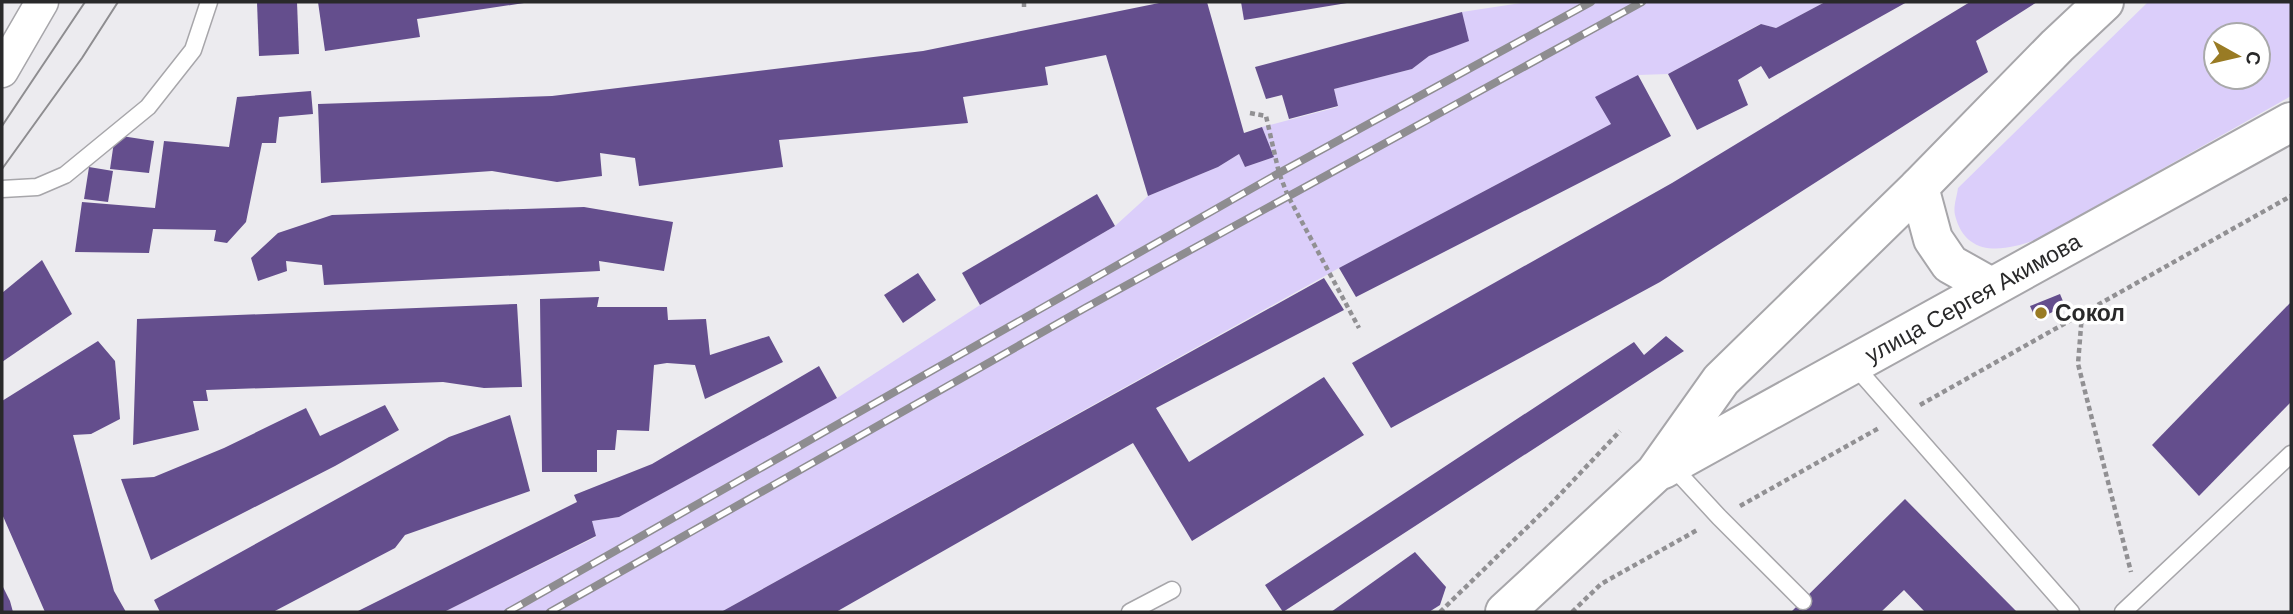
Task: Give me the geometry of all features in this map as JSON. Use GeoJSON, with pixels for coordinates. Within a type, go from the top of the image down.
{"type":"FeatureCollection","features":[{"type":"Feature","properties":{"kind":"main road","name":"улица Сергея Акимова"},"geometry":{"type":"LineString","coordinates":[[1663,469],[1721,380],[2104,2]]}},
{"type":"Feature","properties":{"kind":"main road","name":"улица Сергея Акимова"},"geometry":{"type":"LineString","coordinates":[[1505,612],[1663,469],[2291,122]]}},
{"type":"Feature","properties":{"kind":"main road"},"geometry":{"type":"LineString","coordinates":[[1919,187],[1933,239],[1950,264],[1991,287]]}},
{"type":"Feature","properties":{"kind":"street"},"geometry":{"type":"LineString","coordinates":[[2,71],[42,2]]}},
{"type":"Feature","properties":{"kind":"lane"},"geometry":{"type":"LineString","coordinates":[[2,189],[37,187],[65,175],[148,107],[194,50],[209,2]]}},
{"type":"Feature","properties":{"kind":"lane"},"geometry":{"type":"LineString","coordinates":[[1853,363],[2071,612]]}},
{"type":"Feature","properties":{"kind":"lane"},"geometry":{"type":"LineString","coordinates":[[2123,612],[2291,454]]}},
{"type":"Feature","properties":{"kind":"lane"},"geometry":{"type":"LineString","coordinates":[[1663,469],[1719,517],[1803,601]]}},
{"type":"Feature","properties":{"kind":"lane"},"geometry":{"type":"LineString","coordinates":[[1130,612],[1172,590]]}},
{"type":"Feature","properties":{"kind":"path"},"geometry":{"type":"LineString","coordinates":[[1024,2],[1024,10]]}},
{"type":"Feature","properties":{"kind":"path"},"geometry":{"type":"LineString","coordinates":[[1251,113],[1266,116],[1279,173],[1288,197],[1359,328]]}},
{"type":"Feature","properties":{"kind":"path"},"geometry":{"type":"LineString","coordinates":[[1572,612],[1601,584],[2291,196]]}},
{"type":"Feature","properties":{"kind":"path"},"geometry":{"type":"LineString","coordinates":[[2082,313],[2078,364],[2137,598]]}},
{"type":"Feature","properties":{"kind":"path"},"geometry":{"type":"LineString","coordinates":[[1440,612],[1550,505],[1620,431]]}},
{"type":"Feature","properties":{"kind":"shaded area"},"geometry":{"type":"Polygon","coordinates":[[[1528,2],[1825,2],[1776,28],[1760,24],[1668,74],[1638,75],[1611,124],[1339,268],[721,612],[444,612],[596,537],[592,521],[619,517],[837,398],[980,305],[1115,226],[1148,196],[1218,167],[1239,154],[1245,167],[1274,157],[1262,127],[1338,107],[1334,89],[1412,69],[1429,56],[1468,41],[1462,12],[1528,2]]]}},
{"type":"Feature","properties":{"kind":"shaded area"},"geometry":{"type":"Polygon","coordinates":[[[2148,2],[2291,2],[2291,96],[2028,243],[2002,248],[1978,245],[1968,239],[1960,229],[1955,205],[1958,188],[2148,2]]]}},
{"type":"Feature","properties":{"kind":"building"},"geometry":{"type":"Polygon","coordinates":[[[257,2],[297,2],[299,54],[259,56],[257,2]]]}},
{"type":"Feature","properties":{"kind":"building"},"geometry":{"type":"Polygon","coordinates":[[[318,2],[524,3],[417,19],[420,37],[325,51],[318,2]]]}},
{"type":"Feature","properties":{"kind":"building"},"geometry":{"type":"Polygon","coordinates":[[[1164,2],[1207,2],[1244,133],[1262,127],[1274,157],[1245,167],[1239,154],[1218,167],[1148,196],[1106,55],[1045,67],[1048,85],[963,97],[968,123],[779,140],[783,167],[639,186],[635,158],[600,153],[602,176],[557,182],[492,171],[321,183],[318,104],[552,96],[923,51],[1164,2]]]}},
{"type":"Feature","properties":{"kind":"building"},"geometry":{"type":"Polygon","coordinates":[[[1241,2],[1347,2],[1347,3],[1244,20],[1241,2]]]}},
{"type":"Feature","properties":{"kind":"building"},"geometry":{"type":"Polygon","coordinates":[[[1825,2],[1907,2],[1769,79],[1761,66],[1738,80],[1748,105],[1697,130],[1668,74],[1761,24],[1776,28],[1825,2]]]}},
{"type":"Feature","properties":{"kind":"building"},"geometry":{"type":"Polygon","coordinates":[[[1970,2],[2037,2],[1976,41],[1988,72],[1660,282],[1391,428],[1352,363],[1672,183],[1970,2]]]}},
{"type":"Feature","properties":{"kind":"building"},"geometry":{"type":"Polygon","coordinates":[[[1462,12],[1469,41],[1429,56],[1412,69],[1334,89],[1338,106],[1289,119],[1282,95],[1266,99],[1255,67],[1462,12]]]}},
{"type":"Feature","properties":{"kind":"building"},"geometry":{"type":"Polygon","coordinates":[[[1638,75],[1671,136],[1356,297],[1339,268],[1611,124],[1595,97],[1638,75]]]}},
{"type":"Feature","properties":{"kind":"building"},"geometry":{"type":"Polygon","coordinates":[[[311,91],[313,114],[279,117],[276,143],[262,143],[246,222],[227,243],[214,241],[216,230],[153,229],[149,253],[75,252],[82,202],[155,208],[164,141],[229,147],[237,97],[311,91]]]}},
{"type":"Feature","properties":{"kind":"building"},"geometry":{"type":"Polygon","coordinates":[[[115,135],[154,141],[149,173],[110,169],[115,135]]]}},
{"type":"Feature","properties":{"kind":"building"},"geometry":{"type":"Polygon","coordinates":[[[89,167],[113,171],[108,202],[84,199],[89,167]]]}},
{"type":"Feature","properties":{"kind":"building"},"geometry":{"type":"Polygon","coordinates":[[[1097,194],[1115,226],[980,305],[962,273],[1097,194]]]}},
{"type":"Feature","properties":{"kind":"building"},"geometry":{"type":"Polygon","coordinates":[[[584,207],[673,222],[664,271],[599,261],[600,271],[324,285],[322,265],[286,261],[287,271],[258,281],[251,258],[278,233],[332,215],[584,207]]]}},
{"type":"Feature","properties":{"kind":"building"},"geometry":{"type":"Polygon","coordinates":[[[42,260],[72,314],[2,362],[2,293],[42,260]]]}},
{"type":"Feature","properties":{"kind":"building"},"geometry":{"type":"Polygon","coordinates":[[[918,273],[936,300],[903,323],[884,295],[918,273]]]}},
{"type":"Feature","properties":{"kind":"building"},"geometry":{"type":"Polygon","coordinates":[[[1324,278],[1344,310],[1156,408],[1189,462],[1324,377],[1364,435],[1192,541],[1133,443],[836,612],[721,612],[1324,278]]]}},
{"type":"Feature","properties":{"kind":"building","name":"Сокол"},"geometry":{"type":"Polygon","coordinates":[[[2060,294],[2065,306],[2036,320],[2030,306],[2060,294]]]}},
{"type":"Feature","properties":{"kind":"building"},"geometry":{"type":"Polygon","coordinates":[[[599,297],[597,307],[667,307],[668,320],[706,319],[710,355],[769,336],[783,362],[705,399],[695,365],[654,365],[649,431],[617,430],[615,450],[597,450],[597,472],[542,472],[540,299],[599,297]]]}},
{"type":"Feature","properties":{"kind":"building"},"geometry":{"type":"Polygon","coordinates":[[[2291,302],[2291,402],[2199,496],[2152,445],[2291,302]]]}},
{"type":"Feature","properties":{"kind":"building"},"geometry":{"type":"Polygon","coordinates":[[[517,304],[522,387],[484,388],[443,382],[206,390],[208,401],[193,401],[199,430],[133,445],[137,319],[517,304]]]}},
{"type":"Feature","properties":{"kind":"building"},"geometry":{"type":"Polygon","coordinates":[[[1666,336],[1684,351],[1283,612],[1265,585],[1634,342],[1644,355],[1666,336]]]}},
{"type":"Feature","properties":{"kind":"building"},"geometry":{"type":"Polygon","coordinates":[[[98,341],[115,361],[120,419],[91,434],[73,435],[114,591],[126,612],[45,612],[2,514],[2,401],[98,341]]]}},
{"type":"Feature","properties":{"kind":"building"},"geometry":{"type":"Polygon","coordinates":[[[819,366],[837,398],[619,517],[592,521],[596,536],[444,612],[356,612],[577,502],[574,495],[652,464],[819,366]]]}},
{"type":"Feature","properties":{"kind":"building"},"geometry":{"type":"Polygon","coordinates":[[[385,405],[399,430],[335,466],[151,560],[121,479],[154,477],[224,448],[306,408],[320,436],[385,405]]]}},
{"type":"Feature","properties":{"kind":"building"},"geometry":{"type":"Polygon","coordinates":[[[510,415],[530,491],[405,535],[395,548],[273,612],[160,612],[154,600],[449,437],[510,415]]]}},
{"type":"Feature","properties":{"kind":"building"},"geometry":{"type":"Polygon","coordinates":[[[1905,499],[2017,612],[1925,612],[1904,590],[1881,612],[1791,612],[1905,499]]]}},
{"type":"Feature","properties":{"kind":"building"},"geometry":{"type":"Polygon","coordinates":[[[1415,552],[1446,587],[1440,605],[1429,612],[1331,612],[1415,552]]]}},
{"type":"Feature","properties":{"kind":"building"},"geometry":{"type":"Polygon","coordinates":[[[2,585],[10,601],[13,612],[2,612],[2,585]]]}},
{"type":"Feature","properties":{"kind":"tram line"},"geometry":{"type":"LineString","coordinates":[[2,126],[85,2]]}},
{"type":"Feature","properties":{"kind":"tram line"},"geometry":{"type":"LineString","coordinates":[[2,169],[82,58],[118,2]]}},
{"type":"Feature","properties":{"kind":"railway"},"geometry":{"type":"LineString","coordinates":[[508,612],[1279,173],[1591,2]]}},
{"type":"Feature","properties":{"kind":"railway"},"geometry":{"type":"LineString","coordinates":[[550,612],[1085,308],[1642,2]]}},
{"type":"Feature","properties":{"kind":"place","name":"Сокол"},"geometry":{"type":"Point","coordinates":[2041,313]}}]}
